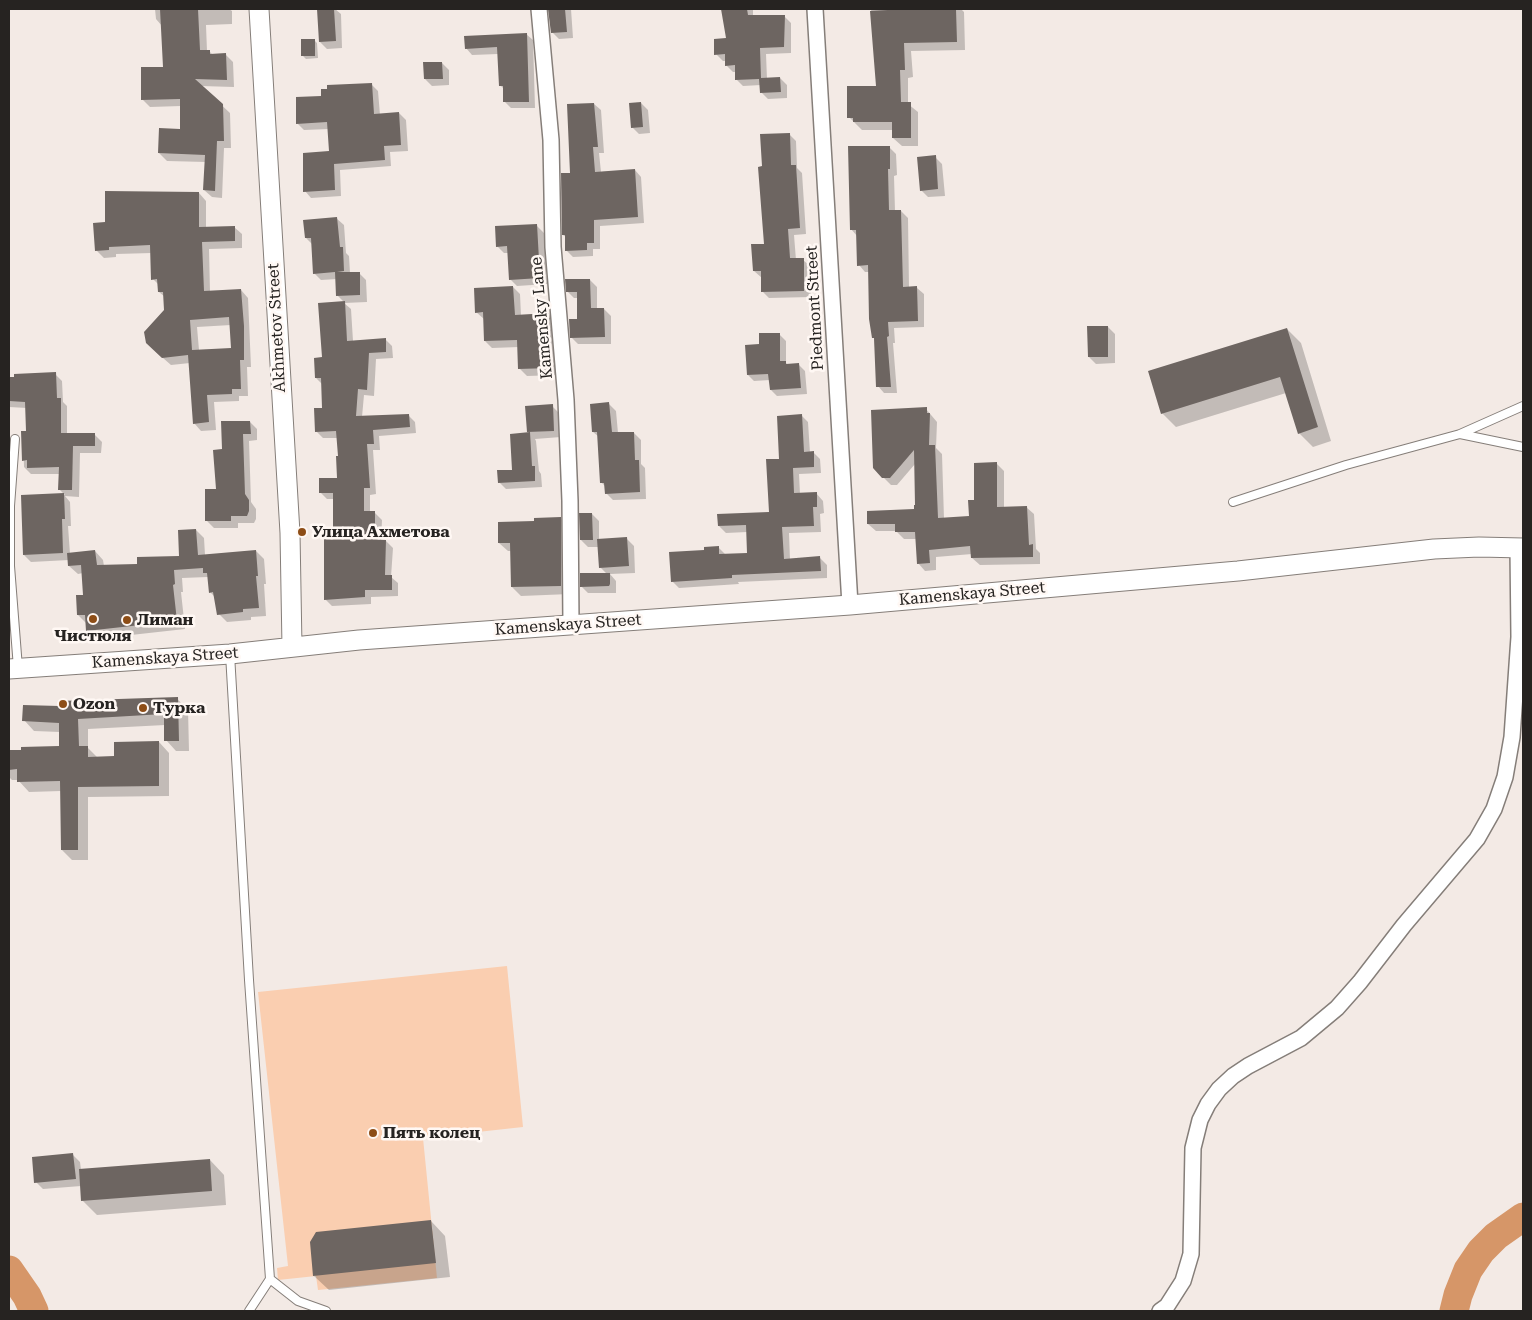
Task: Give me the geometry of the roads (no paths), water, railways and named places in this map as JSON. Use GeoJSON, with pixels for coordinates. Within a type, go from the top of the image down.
{"type":"FeatureCollection","features":[{"type":"Feature","properties":{"kind":"street","name":"Akhmetov Street"},"geometry":{"type":"LineString","coordinates":[[259,9],[290,533],[292,647]]}},
{"type":"Feature","properties":{"kind":"street","name":"Kamensky Lane"},"geometry":{"type":"LineString","coordinates":[[539,9],[551,140],[553,247],[566,400],[571,625]]}},
{"type":"Feature","properties":{"kind":"street","name":"Piedmont Street"},"geometry":{"type":"LineString","coordinates":[[815,9],[850,605]]}},
{"type":"Feature","properties":{"kind":"street","name":"Kamenskaya Street"},"geometry":{"type":"LineString","coordinates":[[14,668],[230,654],[359,640],[850,605],[1238,571],[1434,549],[1521,548]]}},
{"type":"Feature","properties":{"kind":"street"},"geometry":{"type":"LineString","coordinates":[[1160,1311],[1167,1306],[1183,1281],[1191,1254],[1193,1148],[1200,1120],[1208,1104],[1219,1089],[1233,1076],[1301,1038],[1337,1008],[1477,839],[1494,809],[1505,777],[1512,737],[1519,637],[1521,548]]}},
{"type":"Feature","properties":{"kind":"lane"},"geometry":{"type":"LineString","coordinates":[[1233,502],[1346,465],[1460,434],[1523,406]]}},
{"type":"Feature","properties":{"kind":"lane"},"geometry":{"type":"LineString","coordinates":[[1460,434],[1523,447]]}},
{"type":"Feature","properties":{"kind":"lane"},"geometry":{"type":"LineString","coordinates":[[14,440],[10,506],[14,668]]}},
{"type":"Feature","properties":{"kind":"lane"},"geometry":{"type":"LineString","coordinates":[[230,654],[248,970],[270,1279],[249,1311]]}},
{"type":"Feature","properties":{"kind":"lane"},"geometry":{"type":"LineString","coordinates":[[270,1279],[298,1300],[326,1311]]}},
{"type":"Feature","properties":{"kind":"waterway"},"geometry":{"type":"LineString","coordinates":[[1454,1311],[1468,1270],[1481,1251],[1496,1236],[1523,1217]]}},
{"type":"Feature","properties":{"kind":"waterway"},"geometry":{"type":"LineString","coordinates":[[9,1270],[27,1296],[34,1311]]}},
{"type":"Feature","properties":{"kind":"place","name":"Улица Ахметова"},"geometry":{"type":"Point","coordinates":[302,532]}},
{"type":"Feature","properties":{"kind":"place","name":"Чистюля"},"geometry":{"type":"Point","coordinates":[93,619]}},
{"type":"Feature","properties":{"kind":"place","name":"Лиман"},"geometry":{"type":"Point","coordinates":[127,620]}},
{"type":"Feature","properties":{"kind":"place","name":"Ozon"},"geometry":{"type":"Point","coordinates":[63,704]}},
{"type":"Feature","properties":{"kind":"place","name":"Турка"},"geometry":{"type":"Point","coordinates":[143,708]}},
{"type":"Feature","properties":{"kind":"place","name":"Пять колец"},"geometry":{"type":"Point","coordinates":[373,1133]}}]}
